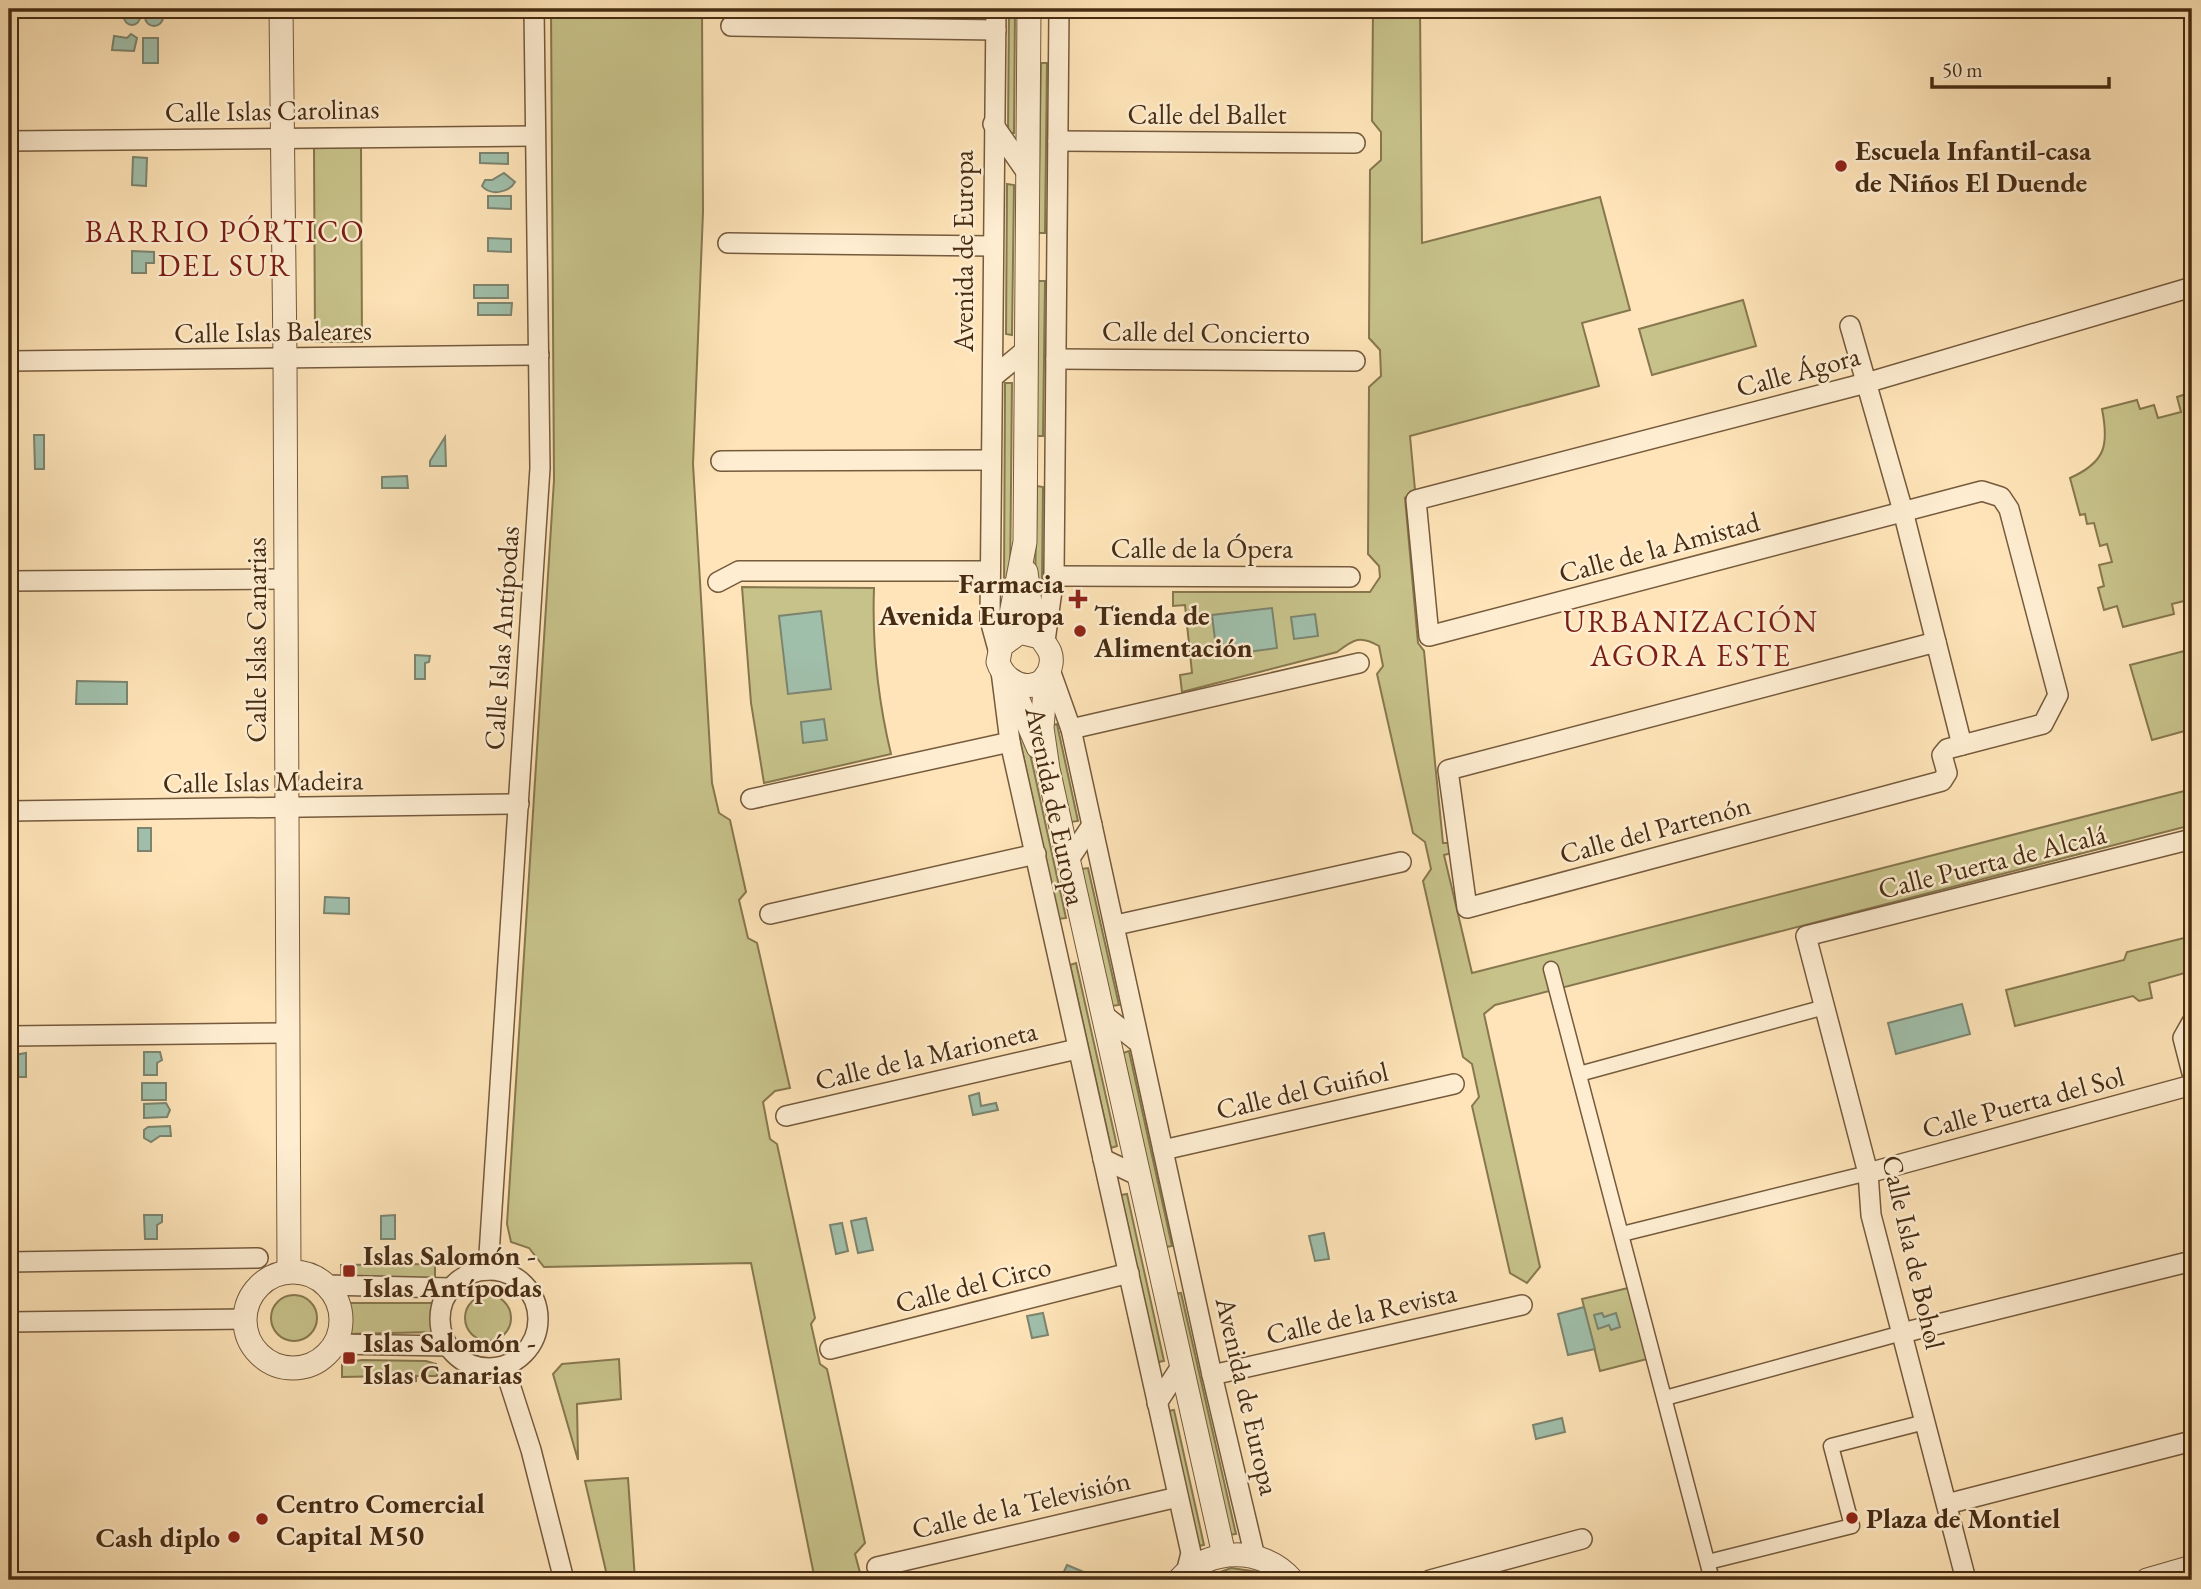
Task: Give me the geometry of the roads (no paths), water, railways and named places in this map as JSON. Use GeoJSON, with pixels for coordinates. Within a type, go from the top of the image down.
{"type":"FeatureCollection","features":[{"type":"Feature","properties":{"kind":"street","name":"Calle Islas Canarias"},"geometry":{"type":"LineString","coordinates":[[281,9],[289,1271]]}},
{"type":"Feature","properties":{"kind":"street","name":"Calle Islas Antípodas"},"geometry":{"type":"LineString","coordinates":[[488,1270],[541,468],[534,9]]}},
{"type":"Feature","properties":{"kind":"street","name":"Avenida de Europa"},"geometry":{"type":"LineString","coordinates":[[996,9],[990,620],[1048,769]]}},
{"type":"Feature","properties":{"kind":"street"},"geometry":{"type":"LineString","coordinates":[[1043,639],[1020,632],[1004,661],[1028,686],[1048,673],[1051,654],[1043,639],[1054,576],[1059,9]]}},
{"type":"Feature","properties":{"kind":"street","name":"Avenida de Europa"},"geometry":{"type":"LineString","coordinates":[[1029,13],[1057,52]]}},
{"type":"Feature","properties":{"kind":"street","name":"Avenida de Europa"},"geometry":{"type":"LineString","coordinates":[[1029,13],[1027,445],[1024,553],[1004,661],[1010,742],[1191,1553],[1182,1577]]}},
{"type":"Feature","properties":{"kind":"street"},"geometry":{"type":"LineString","coordinates":[[731,26],[996,30]]}},
{"type":"Feature","properties":{"kind":"street","name":"Avenida de Europa"},"geometry":{"type":"LineString","coordinates":[[993,124],[1027,173]]}},
{"type":"Feature","properties":{"kind":"street","name":"Calle Islas Carolinas"},"geometry":{"type":"LineString","coordinates":[[9,141],[536,136]]}},
{"type":"Feature","properties":{"kind":"street","name":"Calle del Ballet"},"geometry":{"type":"LineString","coordinates":[[1058,141],[1355,143]]}},
{"type":"Feature","properties":{"kind":"street"},"geometry":{"type":"LineString","coordinates":[[728,243],[993,246]]}},
{"type":"Feature","properties":{"kind":"street"},"geometry":{"type":"LineString","coordinates":[[1029,279],[1057,247]]}},
{"type":"Feature","properties":{"kind":"street","name":"Calle Ágora"},"geometry":{"type":"LineString","coordinates":[[1429,636],[1416,500],[1866,383],[2192,287]]}},
{"type":"Feature","properties":{"kind":"street"},"geometry":{"type":"LineString","coordinates":[[1850,326],[1903,511],[1962,744]]}},
{"type":"Feature","properties":{"kind":"street","name":"Avenida de Europa"},"geometry":{"type":"LineString","coordinates":[[993,377],[1027,349]]}},
{"type":"Feature","properties":{"kind":"street","name":"Calle Islas Baleares"},"geometry":{"type":"LineString","coordinates":[[9,361],[539,355]]}},
{"type":"Feature","properties":{"kind":"street","name":"Calle del Concierto"},"geometry":{"type":"LineString","coordinates":[[1056,359],[1355,362]]}},
{"type":"Feature","properties":{"kind":"street"},"geometry":{"type":"LineString","coordinates":[[1027,445],[1054,475]]}},
{"type":"Feature","properties":{"kind":"street"},"geometry":{"type":"LineString","coordinates":[[721,461],[990,460]]}},
{"type":"Feature","properties":{"kind":"street","name":"Calle de la Amistad"},"geometry":{"type":"LineString","coordinates":[[1429,636],[1982,491],[2001,497],[2009,509],[2058,695],[2043,724],[1962,744]]}},
{"type":"Feature","properties":{"kind":"street","name":"Avenida de Europa"},"geometry":{"type":"LineString","coordinates":[[1024,553],[1030,597],[1043,639]]}},
{"type":"Feature","properties":{"kind":"street"},"geometry":{"type":"LineString","coordinates":[[718,582],[739,571],[990,571]]}},
{"type":"Feature","properties":{"kind":"street","name":"Calle de la Ópera"},"geometry":{"type":"LineString","coordinates":[[1054,576],[1350,577]]}},
{"type":"Feature","properties":{"kind":"street"},"geometry":{"type":"LineString","coordinates":[[9,581],[285,579]]}},
{"type":"Feature","properties":{"kind":"street","name":"Calle del Partenón"},"geometry":{"type":"LineString","coordinates":[[1936,642],[1448,770],[1467,908],[1932,785],[1942,781],[1947,773],[1942,755],[1947,749],[1962,744]]}},
{"type":"Feature","properties":{"kind":"street"},"geometry":{"type":"LineString","coordinates":[[1070,729],[1359,663]]}},
{"type":"Feature","properties":{"kind":"street","name":"Avenida de Europa"},"geometry":{"type":"LineString","coordinates":[[1048,673],[1070,729],[1116,925],[1184,1248],[1255,1557]]}},
{"type":"Feature","properties":{"kind":"street","name":"Avenida de Europa"},"geometry":{"type":"LineString","coordinates":[[1048,673],[1042,728],[1048,769],[1224,1555]]}},
{"type":"Feature","properties":{"kind":"street"},"geometry":{"type":"LineString","coordinates":[[751,799],[1010,742]]}},
{"type":"Feature","properties":{"kind":"street","name":"Calle Islas Madeira"},"geometry":{"type":"LineString","coordinates":[[9,811],[519,804]]}},
{"type":"Feature","properties":{"kind":"street","name":"Avenida de Europa"},"geometry":{"type":"LineString","coordinates":[[1070,858],[1092,825]]}},
{"type":"Feature","properties":{"kind":"street","name":"Calle Puerta de Alcalá"},"geometry":{"type":"LineString","coordinates":[[1806,936],[2192,839]]}},
{"type":"Feature","properties":{"kind":"street"},"geometry":{"type":"LineString","coordinates":[[770,914],[1036,854]]}},
{"type":"Feature","properties":{"kind":"street"},"geometry":{"type":"LineString","coordinates":[[1116,925],[1401,862]]}},
{"type":"Feature","properties":{"kind":"street","name":"Avenida de Europa"},"geometry":{"type":"LineString","coordinates":[[1057,954],[1083,922]]}},
{"type":"Feature","properties":{"kind":"street","name":"Calle Isla de Bohol"},"geometry":{"type":"LineString","coordinates":[[1806,936],[1868,1173],[1871,1215],[1966,1580]]}},
{"type":"Feature","properties":{"kind":"street"},"geometry":{"type":"LineString","coordinates":[[1551,968],[1712,1580]]}},
{"type":"Feature","properties":{"kind":"street"},"geometry":{"type":"LineString","coordinates":[[1579,1074],[1825,1007]]}},
{"type":"Feature","properties":{"kind":"street"},"geometry":{"type":"LineString","coordinates":[[1104,1015],[1139,1043]]}},
{"type":"Feature","properties":{"kind":"street"},"geometry":{"type":"LineString","coordinates":[[2192,1022],[2183,1038],[2192,1073]]}},
{"type":"Feature","properties":{"kind":"street"},"geometry":{"type":"LineString","coordinates":[[9,1036],[286,1033]]}},
{"type":"Feature","properties":{"kind":"street","name":"Calle de la Marioneta"},"geometry":{"type":"LineString","coordinates":[[786,1116],[1077,1049]]}},
{"type":"Feature","properties":{"kind":"street","name":"Calle del Guiñol"},"geometry":{"type":"LineString","coordinates":[[1163,1150],[1454,1084]]}},
{"type":"Feature","properties":{"kind":"street","name":"Calle Puerta del Sol"},"geometry":{"type":"LineString","coordinates":[[1868,1173],[2192,1085]]}},
{"type":"Feature","properties":{"kind":"street"},"geometry":{"type":"LineString","coordinates":[[1103,1159],[1139,1176]]}},
{"type":"Feature","properties":{"kind":"street"},"geometry":{"type":"LineString","coordinates":[[1622,1234],[1868,1173]]}},
{"type":"Feature","properties":{"kind":"street"},"geometry":{"type":"LineString","coordinates":[[1163,1290],[1184,1248]]}},
{"type":"Feature","properties":{"kind":"street"},"geometry":{"type":"LineString","coordinates":[[9,1262],[258,1258]]}},
{"type":"Feature","properties":{"kind":"street"},"geometry":{"type":"LineString","coordinates":[[1665,1398],[1902,1333],[2192,1261]]}},
{"type":"Feature","properties":{"kind":"street"},"geometry":{"type":"LineString","coordinates":[[488,1270],[502,1271],[518,1279],[531,1295],[537,1312],[534,1338],[527,1349],[504,1366],[485,1368],[470,1364],[448,1346],[440,1321],[441,1307],[450,1288],[464,1276],[488,1270]]}},
{"type":"Feature","properties":{"kind":"street"},"geometry":{"type":"LineString","coordinates":[[327,1285],[341,1313],[341,1328],[335,1345],[326,1355],[310,1365],[284,1367],[268,1361],[256,1351],[246,1331],[245,1319],[250,1296],[259,1284],[270,1277],[289,1271],[307,1273],[327,1285],[450,1288]]}},
{"type":"Feature","properties":{"kind":"street","name":"Calle del Circo"},"geometry":{"type":"LineString","coordinates":[[830,1349],[1129,1273]]}},
{"type":"Feature","properties":{"kind":"street","name":"Calle de la Revista"},"geometry":{"type":"LineString","coordinates":[[1212,1375],[1522,1305]]}},
{"type":"Feature","properties":{"kind":"street"},"geometry":{"type":"LineString","coordinates":[[9,1322],[245,1319]]}},
{"type":"Feature","properties":{"kind":"street"},"geometry":{"type":"LineString","coordinates":[[335,1345],[448,1346]]}},
{"type":"Feature","properties":{"kind":"street"},"geometry":{"type":"LineString","coordinates":[[504,1366],[531,1450],[564,1580]]}},
{"type":"Feature","properties":{"kind":"street"},"geometry":{"type":"LineString","coordinates":[[1157,1403],[1180,1368]]}},
{"type":"Feature","properties":{"kind":"street"},"geometry":{"type":"LineString","coordinates":[[1708,1562],[1852,1526],[1831,1446],[1925,1422]]}},
{"type":"Feature","properties":{"kind":"street"},"geometry":{"type":"LineString","coordinates":[[1947,1504],[2192,1441]]}},
{"type":"Feature","properties":{"kind":"street","name":"Calle de la Televisión"},"geometry":{"type":"LineString","coordinates":[[877,1567],[1178,1497]]}},
{"type":"Feature","properties":{"kind":"street"},"geometry":{"type":"LineString","coordinates":[[1430,1580],[1583,1539]]}},
{"type":"Feature","properties":{"kind":"street"},"geometry":{"type":"LineString","coordinates":[[1182,1577],[1200,1563],[1224,1555],[1255,1557],[1280,1569],[1292,1580]]}},
{"type":"Feature","properties":{"kind":"street"},"geometry":{"type":"LineString","coordinates":[[2147,1580],[2192,1567]]}},
{"type":"Feature","properties":{"kind":"place","name":"Escuela Infantil-casa de Niños El Duende"},"geometry":{"type":"Point","coordinates":[1841,166]}},
{"type":"Feature","properties":{"kind":"place","name":"Farmacia Avenida Europa"},"geometry":{"type":"Point","coordinates":[1078,599]}},
{"type":"Feature","properties":{"kind":"place","name":"Tienda de Alimentación"},"geometry":{"type":"Point","coordinates":[1080,631]}},
{"type":"Feature","properties":{"kind":"place","name":"Islas Salomón - Islas Antípodas"},"geometry":{"type":"Point","coordinates":[349,1271]}},
{"type":"Feature","properties":{"kind":"place","name":"Islas Salomón - Islas Canarias"},"geometry":{"type":"Point","coordinates":[349,1358]}},
{"type":"Feature","properties":{"kind":"place","name":"Plaza de Montiel"},"geometry":{"type":"Point","coordinates":[1852,1518]}},
{"type":"Feature","properties":{"kind":"place","name":"Centro Comercial Capital M50"},"geometry":{"type":"Point","coordinates":[262,1519]}},
{"type":"Feature","properties":{"kind":"place","name":"Cash diplo"},"geometry":{"type":"Point","coordinates":[234,1537]}},
{"type":"Feature","properties":{"kind":"district","name":"BARRIO PÓRTICO DEL SUR"},"geometry":{"type":"Point","coordinates":[225,248]}},
{"type":"Feature","properties":{"kind":"district","name":"URBANIZACIÓN AGORA ESTE"},"geometry":{"type":"Point","coordinates":[1691,638]}}]}
